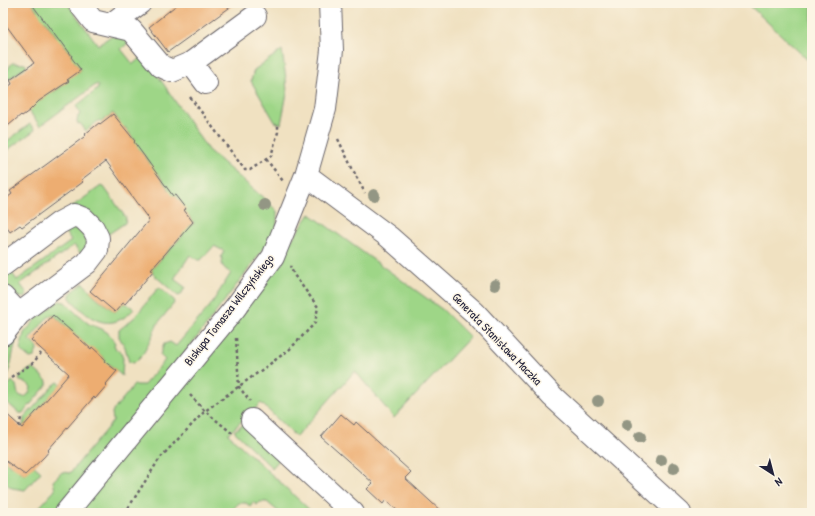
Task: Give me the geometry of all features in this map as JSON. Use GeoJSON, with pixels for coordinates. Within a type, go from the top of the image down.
{"type":"FeatureCollection","features":[{"type":"Feature","properties":{"kind":"street"},"geometry":{"type":"LineString","coordinates":[[79,3],[93,21],[131,30],[161,66],[172,71],[191,63],[255,16]]}},
{"type":"Feature","properties":{"kind":"street"},"geometry":{"type":"LineString","coordinates":[[110,25],[140,3]]}},
{"type":"Feature","properties":{"kind":"street","name":"Biskupa Tomasza Wilczyńskiego"},"geometry":{"type":"LineString","coordinates":[[66,513],[235,308],[273,257],[298,197],[314,181],[332,50],[330,3]]}},
{"type":"Feature","properties":{"kind":"street"},"geometry":{"type":"LineString","coordinates":[[191,63],[206,83]]}},
{"type":"Feature","properties":{"kind":"street","name":"Generała Stanisława Maczka"},"geometry":{"type":"LineString","coordinates":[[314,181],[389,237],[474,312],[553,397],[680,513]]}},
{"type":"Feature","properties":{"kind":"street"},"geometry":{"type":"LineString","coordinates":[[3,265],[59,223],[74,215],[84,219],[93,228],[98,238],[97,250],[87,263],[19,314],[3,334]]}},
{"type":"Feature","properties":{"kind":"street"},"geometry":{"type":"LineString","coordinates":[[3,297],[19,314]]}},
{"type":"Feature","properties":{"kind":"street"},"geometry":{"type":"LineString","coordinates":[[252,412],[352,513]]}},
{"type":"Feature","properties":{"kind":"path"},"geometry":{"type":"LineString","coordinates":[[187,93],[245,170],[250,170],[271,156],[278,132],[278,123]]}},
{"type":"Feature","properties":{"kind":"path"},"geometry":{"type":"LineString","coordinates":[[337,136],[367,197]]}},
{"type":"Feature","properties":{"kind":"path"},"geometry":{"type":"LineString","coordinates":[[125,513],[160,458],[205,410],[289,350],[315,323],[318,307],[294,275],[280,241]]}},
{"type":"Feature","properties":{"kind":"path"},"geometry":{"type":"LineString","coordinates":[[235,308],[239,387],[252,412]]}},
{"type":"Feature","properties":{"kind":"path"},"geometry":{"type":"LineString","coordinates":[[11,377],[33,363],[41,353]]}},
{"type":"Feature","properties":{"kind":"path"},"geometry":{"type":"LineString","coordinates":[[181,372],[188,393],[233,434]]}},
{"type":"Feature","properties":{"kind":"path"},"geometry":{"type":"LineString","coordinates":[[19,427],[21,418]]}},
{"type":"Feature","properties":{"kind":"green space"},"geometry":{"type":"Polygon","coordinates":[[[31,3],[67,3],[98,45],[111,36],[132,40],[121,49],[133,64],[144,55],[208,150],[277,211],[277,231],[205,327],[59,513],[34,513],[55,490],[53,481],[62,472],[70,473],[113,421],[112,412],[134,385],[144,385],[165,360],[160,355],[164,344],[170,342],[176,346],[210,306],[231,273],[225,269],[222,264],[223,259],[221,257],[224,251],[214,246],[201,260],[198,260],[190,255],[174,279],[185,287],[181,295],[178,296],[152,273],[153,271],[151,270],[183,235],[180,232],[194,223],[189,216],[185,218],[181,212],[185,209],[175,195],[170,198],[166,192],[169,190],[158,174],[154,176],[146,166],[150,163],[138,148],[131,144],[135,141],[125,127],[120,130],[119,121],[113,113],[101,122],[99,120],[86,131],[80,123],[78,124],[78,116],[81,114],[76,106],[98,89],[97,88],[99,87],[97,84],[40,126],[29,111],[29,108],[53,91],[54,92],[68,81],[67,79],[81,70],[75,62],[68,59],[72,56],[62,41],[57,44],[56,36],[45,21],[41,23],[33,13],[37,10],[31,3]]]}},
{"type":"Feature","properties":{"kind":"green space"},"geometry":{"type":"Polygon","coordinates":[[[747,3],[812,3],[812,64],[747,3]]]}},
{"type":"Feature","properties":{"kind":"green space"},"geometry":{"type":"Polygon","coordinates":[[[282,50],[287,93],[281,124],[275,122],[251,81],[254,70],[282,50]]]}},
{"type":"Feature","properties":{"kind":"green space"},"geometry":{"type":"Polygon","coordinates":[[[12,63],[25,64],[27,66],[3,83],[3,76],[12,63]]]}},
{"type":"Feature","properties":{"kind":"green space"},"geometry":{"type":"Polygon","coordinates":[[[30,124],[35,130],[3,153],[3,144],[30,124]]]}},
{"type":"Feature","properties":{"kind":"green space"},"geometry":{"type":"Polygon","coordinates":[[[101,186],[104,187],[126,218],[125,223],[104,237],[70,208],[101,186]]]}},
{"type":"Feature","properties":{"kind":"green space"},"geometry":{"type":"Polygon","coordinates":[[[310,214],[443,310],[470,337],[394,418],[355,371],[296,437],[261,403],[228,434],[313,513],[280,513],[267,502],[260,502],[257,505],[253,502],[250,506],[246,503],[239,503],[229,513],[72,513],[273,266],[310,214]]]}},
{"type":"Feature","properties":{"kind":"green space"},"geometry":{"type":"Polygon","coordinates":[[[70,227],[77,228],[84,236],[86,242],[85,252],[80,253],[74,245],[20,284],[27,293],[26,297],[12,294],[4,283],[4,273],[11,272],[17,280],[71,241],[65,232],[70,227]]]}},
{"type":"Feature","properties":{"kind":"green space"},"geometry":{"type":"Polygon","coordinates":[[[83,283],[96,297],[115,312],[123,303],[126,303],[134,309],[125,317],[116,321],[100,321],[92,318],[77,306],[70,298],[70,294],[83,283]]]}},
{"type":"Feature","properties":{"kind":"green space"},"geometry":{"type":"Polygon","coordinates":[[[158,288],[175,302],[158,323],[143,354],[134,363],[129,362],[125,347],[119,337],[119,330],[135,317],[158,288]]]}},
{"type":"Feature","properties":{"kind":"green space"},"geometry":{"type":"Polygon","coordinates":[[[59,301],[65,302],[89,324],[108,333],[115,343],[114,345],[117,351],[119,349],[123,358],[122,376],[110,365],[102,364],[105,359],[92,348],[88,352],[85,344],[53,314],[46,319],[29,340],[38,348],[34,357],[30,358],[20,350],[24,333],[37,318],[59,301]]]}},
{"type":"Feature","properties":{"kind":"green space"},"geometry":{"type":"Polygon","coordinates":[[[17,334],[9,373],[3,380],[3,373],[9,365],[3,360],[3,352],[17,334]]]}},
{"type":"Feature","properties":{"kind":"green space"},"geometry":{"type":"Polygon","coordinates":[[[30,369],[34,369],[47,381],[47,385],[23,413],[19,413],[3,399],[3,392],[12,381],[16,385],[18,394],[24,397],[27,395],[30,392],[31,387],[27,383],[19,380],[20,376],[30,369]]]}},
{"type":"Feature","properties":{"kind":"green space"},"geometry":{"type":"Polygon","coordinates":[[[58,382],[61,384],[34,414],[33,421],[30,419],[23,427],[24,418],[58,382]]]}},
{"type":"Feature","properties":{"kind":"green space"},"geometry":{"type":"Polygon","coordinates":[[[244,424],[279,460],[272,468],[234,431],[244,424]]]}},
{"type":"Feature","properties":{"kind":"green space"},"geometry":{"type":"Polygon","coordinates":[[[3,459],[11,466],[15,462],[18,470],[25,475],[33,465],[41,472],[25,490],[12,488],[3,481],[3,459]]]}},
{"type":"Feature","properties":{"kind":"building"},"geometry":{"type":"Polygon","coordinates":[[[3,3],[31,3],[60,42],[61,41],[81,70],[67,80],[69,81],[39,101],[29,111],[22,116],[21,115],[3,130],[3,90],[12,84],[10,80],[34,63],[3,21],[3,3]]]}},
{"type":"Feature","properties":{"kind":"building"},"geometry":{"type":"Polygon","coordinates":[[[179,3],[236,3],[168,52],[149,27],[179,3]]]}},
{"type":"Feature","properties":{"kind":"building"},"geometry":{"type":"Polygon","coordinates":[[[113,114],[135,141],[134,142],[173,196],[175,195],[186,209],[184,210],[193,222],[151,270],[153,271],[139,288],[125,304],[123,303],[115,312],[90,291],[149,220],[106,161],[81,180],[83,182],[22,227],[20,225],[10,232],[3,222],[3,201],[12,194],[10,191],[113,114]]]}},
{"type":"Feature","properties":{"kind":"building"},"geometry":{"type":"Polygon","coordinates":[[[53,315],[91,349],[92,347],[105,359],[104,361],[117,371],[95,399],[94,397],[48,450],[49,451],[44,457],[25,475],[3,459],[3,411],[22,428],[69,374],[31,340],[53,315]]]}},
{"type":"Feature","properties":{"kind":"building"},"geometry":{"type":"Polygon","coordinates":[[[341,414],[354,425],[356,422],[411,472],[405,478],[443,513],[400,513],[386,500],[383,504],[367,489],[373,483],[321,437],[341,414]]]}}]}
